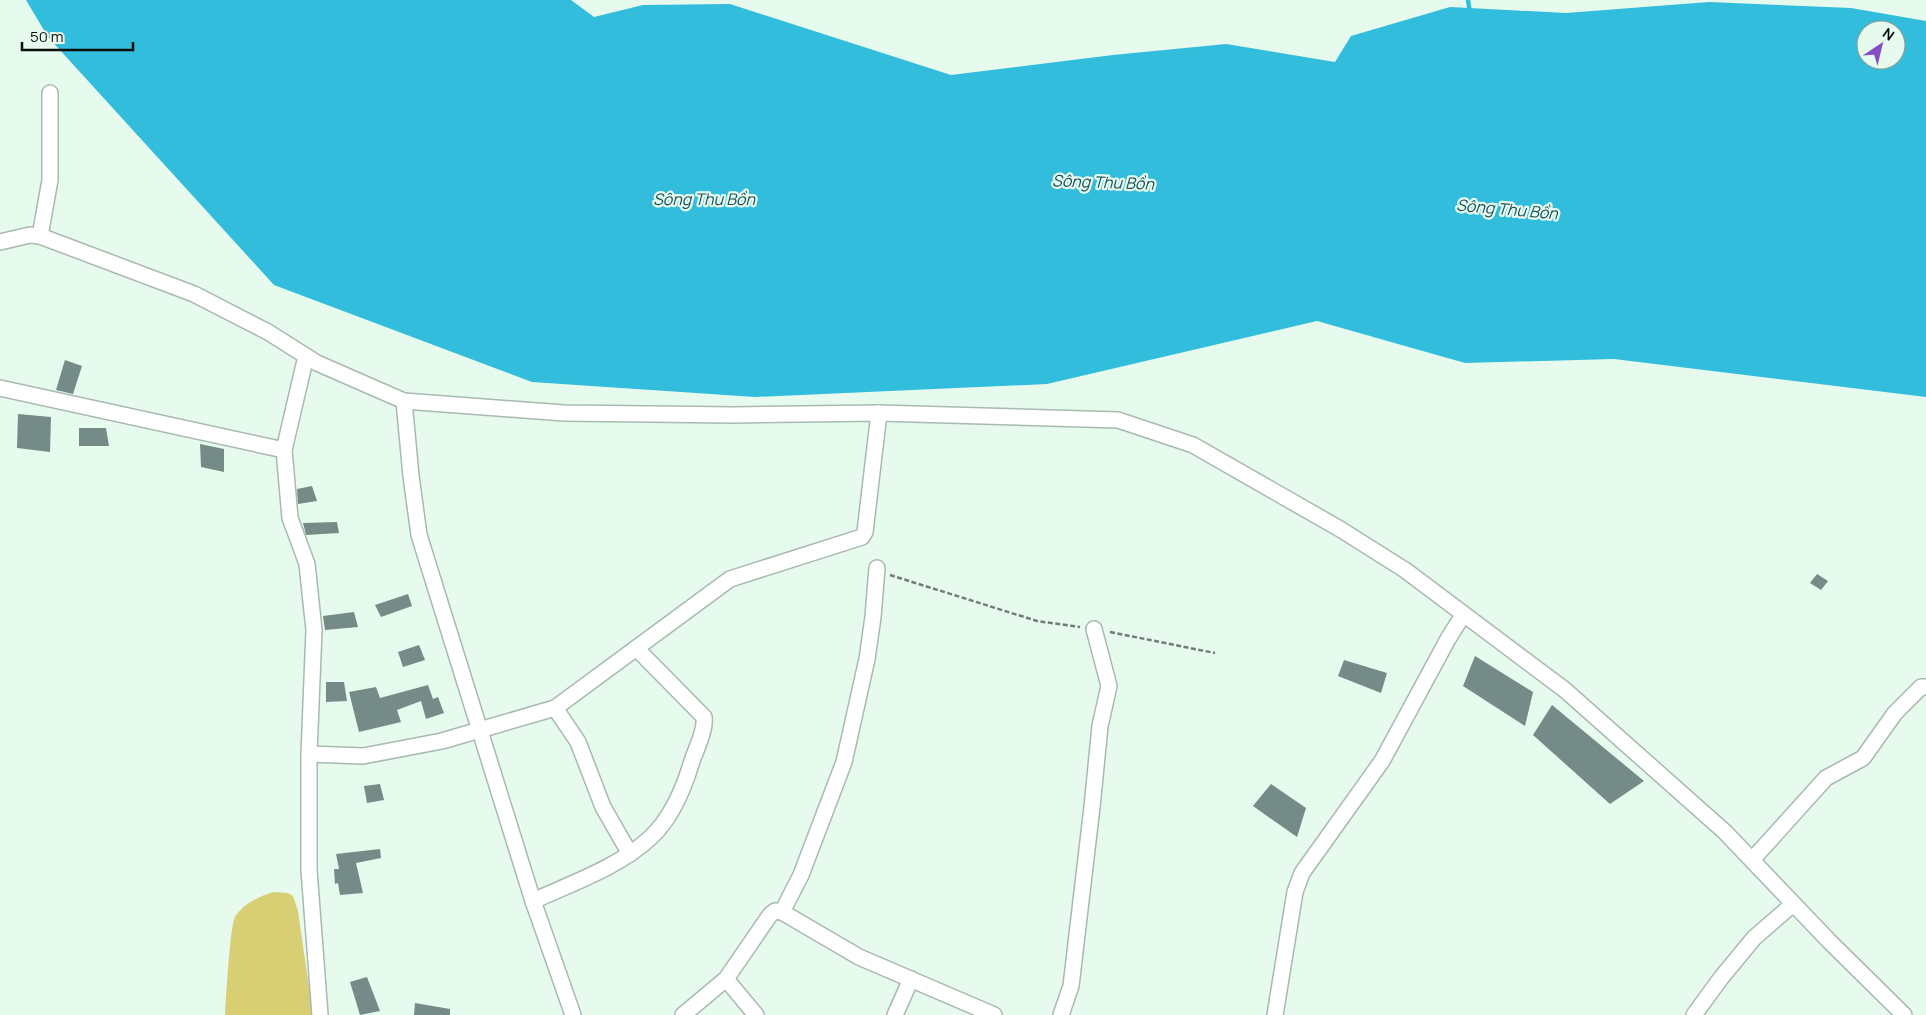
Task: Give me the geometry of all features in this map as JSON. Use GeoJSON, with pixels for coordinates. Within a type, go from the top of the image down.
{"type":"FeatureCollection","features":[{"type":"Feature","properties":{"kind":"street"},"geometry":{"type":"LineString","coordinates":[[40,236],[50,180],[50,93]]}},
{"type":"Feature","properties":{"kind":"street"},"geometry":{"type":"LineString","coordinates":[[0,242],[30,235],[40,236],[194,294],[268,332],[317,363],[404,401],[564,413],[734,415],[879,413],[1118,420],[1193,445],[1340,528],[1405,570],[1565,690],[1725,832],[1904,1015]]}},
{"type":"Feature","properties":{"kind":"street"},"geometry":{"type":"LineString","coordinates":[[306,356],[284,450],[290,518],[307,564],[314,630],[309,870],[320,1015]]}},
{"type":"Feature","properties":{"kind":"street"},"geometry":{"type":"LineString","coordinates":[[0,388],[284,450]]}},
{"type":"Feature","properties":{"kind":"street"},"geometry":{"type":"LineString","coordinates":[[404,401],[410,476],[419,535],[533,901],[573,1015]]}},
{"type":"Feature","properties":{"kind":"street"},"geometry":{"type":"LineString","coordinates":[[310,754],[363,756],[442,741],[555,708],[730,579],[862,537],[865,532],[879,413]]}},
{"type":"Feature","properties":{"kind":"street"},"geometry":{"type":"LineString","coordinates":[[782,912],[801,874],[844,762],[867,659],[877,568]]}},
{"type":"Feature","properties":{"kind":"street"},"geometry":{"type":"LineString","coordinates":[[1275,1015],[1295,892],[1302,873],[1382,761],[1463,615]]}},
{"type":"Feature","properties":{"kind":"street"},"geometry":{"type":"LineString","coordinates":[[1061,1015],[1070,986],[1100,726],[1109,686],[1094,629]]}},
{"type":"Feature","properties":{"kind":"street"},"geometry":{"type":"LineString","coordinates":[[533,901],[625,858],[651,837],[671,811],[689,772],[704,722],[701,713],[636,648]]}},
{"type":"Feature","properties":{"kind":"street"},"geometry":{"type":"LineString","coordinates":[[1752,860],[1826,778],[1864,758],[1895,713],[1922,687],[1926,687]]}},
{"type":"Feature","properties":{"kind":"street"},"geometry":{"type":"LineString","coordinates":[[555,708],[578,742],[603,807],[630,854]]}},
{"type":"Feature","properties":{"kind":"street"},"geometry":{"type":"LineString","coordinates":[[1694,1015],[1754,938],[1794,904]]}},
{"type":"Feature","properties":{"kind":"street"},"geometry":{"type":"LineString","coordinates":[[683,1015],[726,979],[770,915],[775,912],[782,912],[859,957],[994,1015]]}},
{"type":"Feature","properties":{"kind":"street"},"geometry":{"type":"LineString","coordinates":[[726,979],[756,1015]]}},
{"type":"Feature","properties":{"kind":"street"},"geometry":{"type":"LineString","coordinates":[[895,1015],[911,979]]}},
{"type":"Feature","properties":{"kind":"path"},"geometry":{"type":"LineString","coordinates":[[877,568],[885,573],[1037,621],[1130,634],[1216,653]]}},
{"type":"Feature","properties":{"kind":"shaded area"},"geometry":{"type":"Polygon","coordinates":[[[274,892],[288,893],[293,896],[298,911],[313,1015],[225,1015],[230,948],[235,917],[242,908],[252,901],[274,892]]]}},
{"type":"Feature","properties":{"kind":"water","name":"Sông Thu Bồn"},"geometry":{"type":"Polygon","coordinates":[[[26,0],[571,0],[594,17],[643,5],[730,4],[951,75],[1113,55],[1226,44],[1335,62],[1351,36],[1450,7],[1566,13],[1709,2],[1851,8],[1926,21],[1926,397],[1614,359],[1465,363],[1317,321],[1047,384],[755,397],[532,382],[274,285],[48,37],[26,0]]]}},
{"type":"Feature","properties":{"kind":"building"},"geometry":{"type":"Polygon","coordinates":[[[65,360],[82,366],[73,394],[56,390],[65,360]]]}},
{"type":"Feature","properties":{"kind":"building"},"geometry":{"type":"Polygon","coordinates":[[[18,414],[51,417],[50,452],[17,448],[18,414]]]}},
{"type":"Feature","properties":{"kind":"building"},"geometry":{"type":"Polygon","coordinates":[[[79,428],[106,428],[109,446],[79,446],[79,428]]]}},
{"type":"Feature","properties":{"kind":"building"},"geometry":{"type":"Polygon","coordinates":[[[200,444],[224,449],[224,472],[201,467],[200,444]]]}},
{"type":"Feature","properties":{"kind":"building"},"geometry":{"type":"Polygon","coordinates":[[[312,486],[317,501],[298,504],[297,489],[312,486]]]}},
{"type":"Feature","properties":{"kind":"building"},"geometry":{"type":"Polygon","coordinates":[[[337,522],[339,533],[306,535],[303,523],[337,522]]]}},
{"type":"Feature","properties":{"kind":"building"},"geometry":{"type":"Polygon","coordinates":[[[1817,574],[1828,581],[1821,590],[1810,583],[1817,574]]]}},
{"type":"Feature","properties":{"kind":"building"},"geometry":{"type":"Polygon","coordinates":[[[408,594],[412,606],[381,617],[375,605],[408,594]]]}},
{"type":"Feature","properties":{"kind":"building"},"geometry":{"type":"Polygon","coordinates":[[[354,612],[358,627],[325,630],[323,616],[354,612]]]}},
{"type":"Feature","properties":{"kind":"building"},"geometry":{"type":"Polygon","coordinates":[[[419,645],[425,660],[403,667],[398,652],[419,645]]]}},
{"type":"Feature","properties":{"kind":"building"},"geometry":{"type":"Polygon","coordinates":[[[1475,656],[1533,692],[1525,726],[1463,686],[1475,656]]]}},
{"type":"Feature","properties":{"kind":"building"},"geometry":{"type":"Polygon","coordinates":[[[1344,660],[1387,673],[1381,693],[1338,676],[1344,660]]]}},
{"type":"Feature","properties":{"kind":"building"},"geometry":{"type":"Polygon","coordinates":[[[326,682],[344,682],[347,701],[326,702],[326,682]]]}},
{"type":"Feature","properties":{"kind":"building"},"geometry":{"type":"Polygon","coordinates":[[[428,685],[433,699],[438,697],[444,713],[426,719],[421,701],[397,710],[401,722],[359,732],[349,692],[376,687],[380,698],[428,685]]]}},
{"type":"Feature","properties":{"kind":"building"},"geometry":{"type":"Polygon","coordinates":[[[1552,705],[1644,781],[1610,804],[1533,735],[1552,705]]]}},
{"type":"Feature","properties":{"kind":"building"},"geometry":{"type":"Polygon","coordinates":[[[380,784],[384,800],[367,803],[364,786],[380,784]]]}},
{"type":"Feature","properties":{"kind":"building"},"geometry":{"type":"Polygon","coordinates":[[[1271,784],[1306,808],[1297,837],[1253,806],[1271,784]]]}},
{"type":"Feature","properties":{"kind":"building"},"geometry":{"type":"Polygon","coordinates":[[[380,849],[381,858],[356,863],[363,893],[340,895],[338,883],[335,884],[334,869],[339,869],[336,854],[380,849]]]}},
{"type":"Feature","properties":{"kind":"building"},"geometry":{"type":"Polygon","coordinates":[[[367,977],[380,1011],[360,1015],[350,982],[367,977]]]}},
{"type":"Feature","properties":{"kind":"building"},"geometry":{"type":"Polygon","coordinates":[[[415,1003],[450,1009],[450,1015],[414,1015],[415,1003]]]}},
{"type":"Feature","properties":{"kind":"waterway"},"geometry":{"type":"LineString","coordinates":[[1468,0],[1470,13]]}}]}
